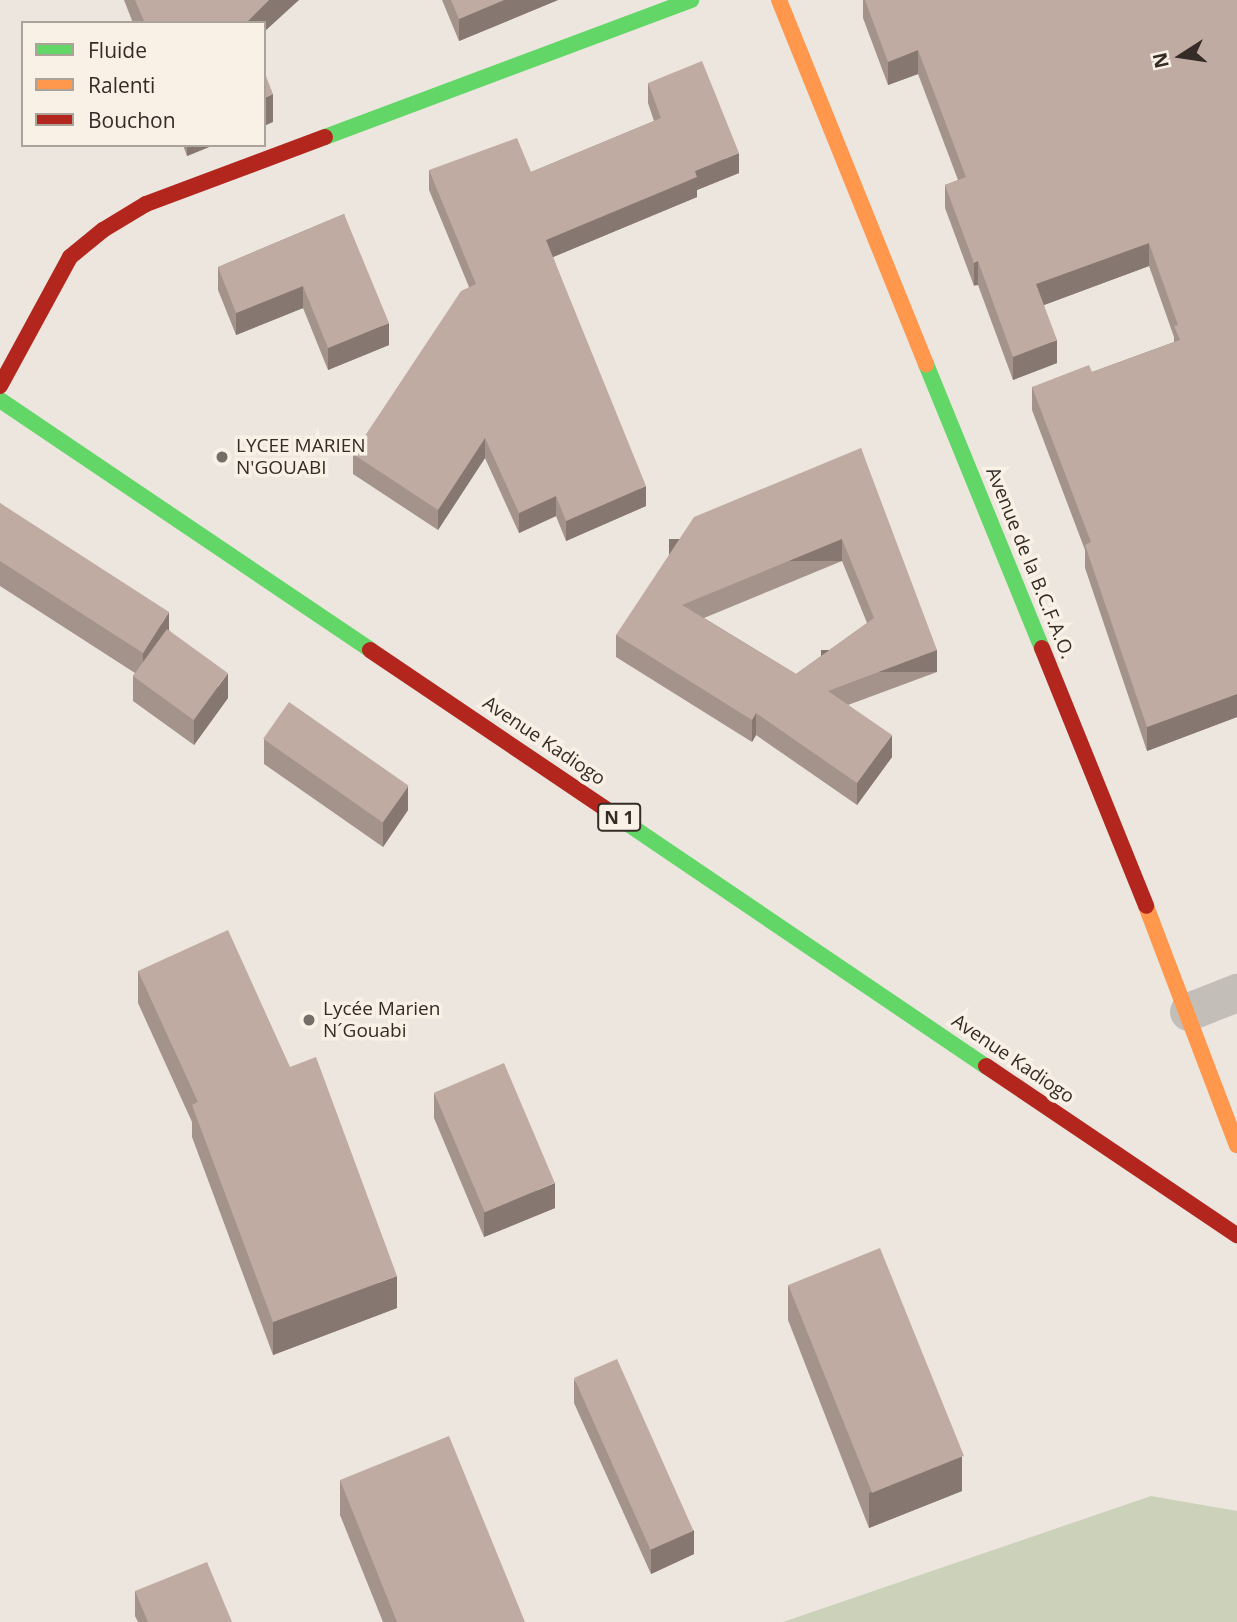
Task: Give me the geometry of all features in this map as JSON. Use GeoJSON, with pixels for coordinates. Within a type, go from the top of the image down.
{"type":"FeatureCollection","features":[{"type":"Feature","properties":{"kind":"main road"},"geometry":{"type":"LineString","coordinates":[[0,386],[70,257],[146,204],[691,0]]}},
{"type":"Feature","properties":{"kind":"main road","name":"Avenue de la B.C.F.A.O."},"geometry":{"type":"LineString","coordinates":[[779,0],[1189,1012],[1237,1144]]}},
{"type":"Feature","properties":{"kind":"main road","name":"Avenue Kadiogo"},"geometry":{"type":"LineString","coordinates":[[0,400],[1237,1235]]}},
{"type":"Feature","properties":{"kind":"street"},"geometry":{"type":"LineString","coordinates":[[1189,1012],[1237,993]]}},
{"type":"Feature","properties":{"kind":"green space"},"geometry":{"type":"Polygon","coordinates":[[[1151,1496],[1237,1511],[1237,1622],[783,1622],[1151,1496]]]}},
{"type":"Feature","properties":{"kind":"building"},"geometry":{"type":"Polygon","coordinates":[[[135,0],[269,0],[248,21],[144,21],[135,0]]]}},
{"type":"Feature","properties":{"kind":"building"},"geometry":{"type":"Polygon","coordinates":[[[451,0],[504,0],[459,19],[451,0]]]}},
{"type":"Feature","properties":{"kind":"building"},"geometry":{"type":"Polygon","coordinates":[[[865,0],[1237,0],[1237,694],[1147,727],[1085,545],[1091,542],[1032,387],[1089,365],[1092,372],[1180,340],[1174,326],[1178,325],[1149,243],[1036,284],[1057,340],[1013,357],[978,261],[974,263],[945,185],[966,177],[918,50],[888,62],[865,0]]]}},
{"type":"Feature","properties":{"kind":"building"},"geometry":{"type":"Polygon","coordinates":[[[702,61],[739,153],[695,171],[697,177],[546,240],[646,486],[566,521],[556,496],[519,513],[485,438],[438,510],[353,454],[461,291],[476,284],[429,170],[517,138],[531,172],[661,118],[648,83],[702,61]]]}},
{"type":"Feature","properties":{"kind":"building"},"geometry":{"type":"Polygon","coordinates":[[[266,76],[273,94],[266,97],[266,76]]]}},
{"type":"Feature","properties":{"kind":"building"},"geometry":{"type":"Polygon","coordinates":[[[344,214],[389,323],[328,348],[303,286],[236,313],[218,267],[344,214]]]}},
{"type":"Feature","properties":{"kind":"building"},"geometry":{"type":"Polygon","coordinates":[[[861,448],[937,650],[828,691],[892,735],[857,783],[756,713],[752,720],[616,635],[694,517],[861,448]],[[842,539],[682,605],[796,674],[874,618],[842,539]]]}},
{"type":"Feature","properties":{"kind":"building"},"geometry":{"type":"Polygon","coordinates":[[[0,503],[169,612],[143,653],[0,561],[0,503]]]}},
{"type":"Feature","properties":{"kind":"building"},"geometry":{"type":"Polygon","coordinates":[[[167,629],[228,673],[194,720],[133,676],[167,629]]]}},
{"type":"Feature","properties":{"kind":"building"},"geometry":{"type":"Polygon","coordinates":[[[289,702],[409,786],[383,823],[263,739],[289,702]]]}},
{"type":"Feature","properties":{"kind":"building"},"geometry":{"type":"Polygon","coordinates":[[[228,930],[290,1067],[316,1057],[397,1276],[273,1322],[192,1105],[198,1102],[138,971],[228,930]]]}},
{"type":"Feature","properties":{"kind":"building"},"geometry":{"type":"Polygon","coordinates":[[[504,1063],[555,1183],[485,1212],[434,1093],[504,1063]]]}},
{"type":"Feature","properties":{"kind":"building"},"geometry":{"type":"Polygon","coordinates":[[[880,1248],[964,1456],[872,1493],[788,1285],[880,1248]]]}},
{"type":"Feature","properties":{"kind":"building"},"geometry":{"type":"Polygon","coordinates":[[[617,1359],[693,1531],[651,1550],[574,1378],[617,1359]]]}},
{"type":"Feature","properties":{"kind":"building"},"geometry":{"type":"Polygon","coordinates":[[[449,1436],[525,1622],[397,1622],[340,1480],[449,1436]]]}},
{"type":"Feature","properties":{"kind":"building"},"geometry":{"type":"Polygon","coordinates":[[[207,1562],[232,1622],[148,1622],[135,1591],[207,1562]]]}},
{"type":"Feature","properties":{"kind":"traffic: fast"},"geometry":{"type":"LineString","coordinates":[[325,137],[691,0]]}},
{"type":"Feature","properties":{"kind":"traffic: fast"},"geometry":{"type":"LineString","coordinates":[[926,364],[1042,648]]}},
{"type":"Feature","properties":{"kind":"traffic: fast"},"geometry":{"type":"LineString","coordinates":[[0,400],[370,650]]}},
{"type":"Feature","properties":{"kind":"traffic: fast"},"geometry":{"type":"LineString","coordinates":[[622,820],[986,1066]]}},
{"type":"Feature","properties":{"kind":"traffic: slow"},"geometry":{"type":"LineString","coordinates":[[779,0],[926,364]]}},
{"type":"Feature","properties":{"kind":"traffic: slow"},"geometry":{"type":"LineString","coordinates":[[1146,906],[1237,1145]]}},
{"type":"Feature","properties":{"kind":"traffic: jam"},"geometry":{"type":"LineString","coordinates":[[0,386],[70,257],[103,230],[146,204],[325,137]]}},
{"type":"Feature","properties":{"kind":"traffic: jam"},"geometry":{"type":"LineString","coordinates":[[1042,648],[1146,906]]}},
{"type":"Feature","properties":{"kind":"traffic: jam"},"geometry":{"type":"LineString","coordinates":[[370,650],[622,820]]}},
{"type":"Feature","properties":{"kind":"traffic: jam"},"geometry":{"type":"LineString","coordinates":[[986,1066],[1237,1235]]}},
{"type":"Feature","properties":{"kind":"place","name":"LYCEE MARIEN N'GOUABI"},"geometry":{"type":"Point","coordinates":[222,457]}},
{"type":"Feature","properties":{"kind":"place","name":"Lycée Marien N´Gouabi"},"geometry":{"type":"Point","coordinates":[309,1020]}}]}
